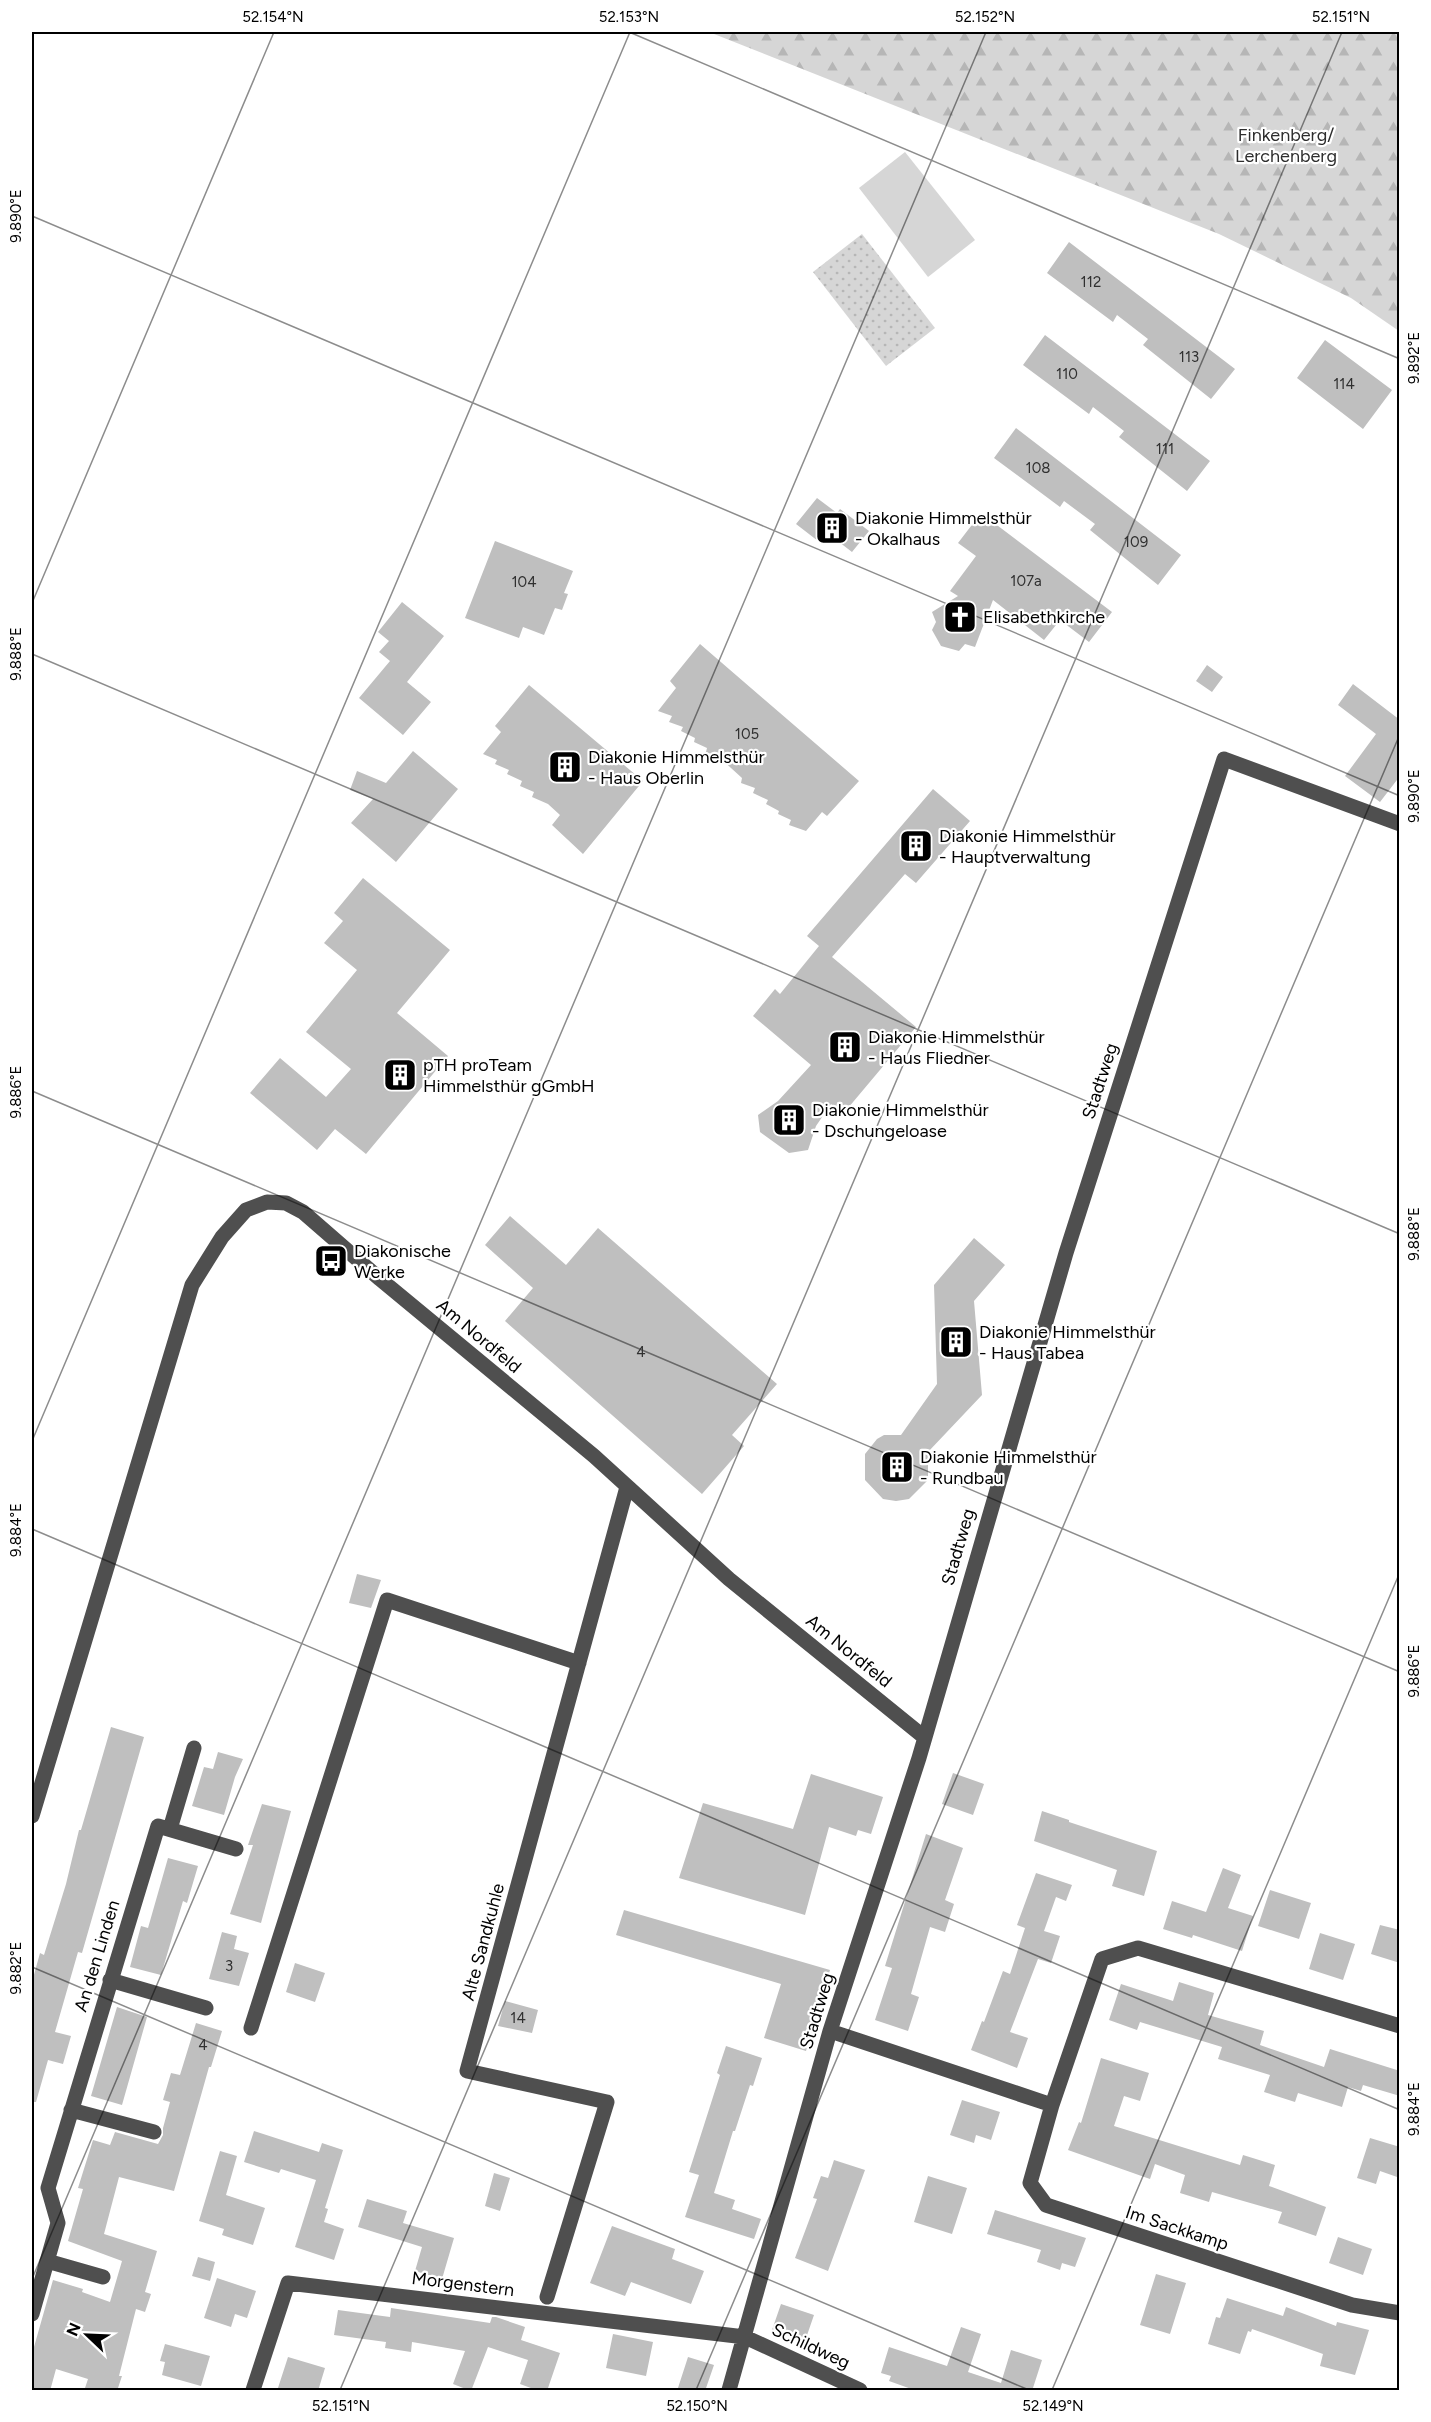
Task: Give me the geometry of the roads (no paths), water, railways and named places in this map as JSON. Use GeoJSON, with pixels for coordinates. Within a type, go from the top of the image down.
{"type":"FeatureCollection","features":[{"type":"Feature","properties":{"kind":"street","name":"Stadtweg"},"geometry":{"type":"LineString","coordinates":[[729,2391],[830,2031],[919,1758],[1066,1253],[1224,759],[1400,824]]}},
{"type":"Feature","properties":{"kind":"street","name":"Am Nordfeld"},"geometry":{"type":"LineString","coordinates":[[32,1816],[192,1285],[222,1237],[246,1210],[267,1202],[286,1203],[303,1212],[585,1449],[729,1579],[924,1737]]}},
{"type":"Feature","properties":{"kind":"street","name":"Alte Sandkuhle"},"geometry":{"type":"LineString","coordinates":[[547,2297],[607,2102],[467,2071],[627,1487]]}},
{"type":"Feature","properties":{"kind":"street"},"geometry":{"type":"LineString","coordinates":[[251,2028],[387,1600],[579,1664]]}},
{"type":"Feature","properties":{"kind":"street"},"geometry":{"type":"LineString","coordinates":[[194,1748],[170,1829],[236,1849]]}},
{"type":"Feature","properties":{"kind":"street","name":"An den Linden"},"geometry":{"type":"LineString","coordinates":[[32,2314],[58,2223],[48,2188],[158,1826],[170,1829]]}},
{"type":"Feature","properties":{"kind":"street","name":"Im Sackkamp"},"geometry":{"type":"LineString","coordinates":[[1400,2026],[1138,1948],[1102,1959],[1052,2105],[1030,2183],[1046,2205],[1352,2305],[1400,2313]]}},
{"type":"Feature","properties":{"kind":"street"},"geometry":{"type":"LineString","coordinates":[[110,1980],[206,2008]]}},
{"type":"Feature","properties":{"kind":"street"},"geometry":{"type":"LineString","coordinates":[[830,2031],[1052,2105]]}},
{"type":"Feature","properties":{"kind":"street"},"geometry":{"type":"LineString","coordinates":[[71,2110],[154,2132]]}},
{"type":"Feature","properties":{"kind":"street"},"geometry":{"type":"LineString","coordinates":[[47,2261],[104,2277]]}},
{"type":"Feature","properties":{"kind":"street","name":"Morgenstern"},"geometry":{"type":"LineString","coordinates":[[253,2391],[288,2283],[745,2337]]}},
{"type":"Feature","properties":{"kind":"street","name":"Schildweg"},"geometry":{"type":"LineString","coordinates":[[745,2337],[860,2391]]}},
{"type":"Feature","properties":{"kind":"place","name":"Diakonie Himmelsthür - Okalhaus"},"geometry":{"type":"Point","coordinates":[832,528]}},
{"type":"Feature","properties":{"kind":"place","name":"Elisabethkirche"},"geometry":{"type":"Point","coordinates":[960,617]}},
{"type":"Feature","properties":{"kind":"place","name":"Diakonie Himmelsthür - Haus Oberlin"},"geometry":{"type":"Point","coordinates":[565,767]}},
{"type":"Feature","properties":{"kind":"place","name":"Diakonie Himmelsthür - Hauptverwaltung"},"geometry":{"type":"Point","coordinates":[916,846]}},
{"type":"Feature","properties":{"kind":"place","name":"Diakonie Himmelsthür - Haus Fliedner"},"geometry":{"type":"Point","coordinates":[845,1047]}},
{"type":"Feature","properties":{"kind":"place","name":"pTH proTeam Himmelsthür gGmbH"},"geometry":{"type":"Point","coordinates":[400,1075]}},
{"type":"Feature","properties":{"kind":"place","name":"Diakonie Himmelsthür - Dschungeloase"},"geometry":{"type":"Point","coordinates":[789,1120]}},
{"type":"Feature","properties":{"kind":"place","name":"Diakonische Werke"},"geometry":{"type":"Point","coordinates":[331,1261]}},
{"type":"Feature","properties":{"kind":"place","name":"Diakonie Himmelsthür - Haus Tabea"},"geometry":{"type":"Point","coordinates":[956,1342]}},
{"type":"Feature","properties":{"kind":"place","name":"Diakonie Himmelsthür - Rundbau"},"geometry":{"type":"Point","coordinates":[897,1467]}},
{"type":"Feature","properties":{"kind":"park label","name":"Finkenberg/ Lerchenberg"},"geometry":{"type":"Point","coordinates":[1286,145]}}]}
